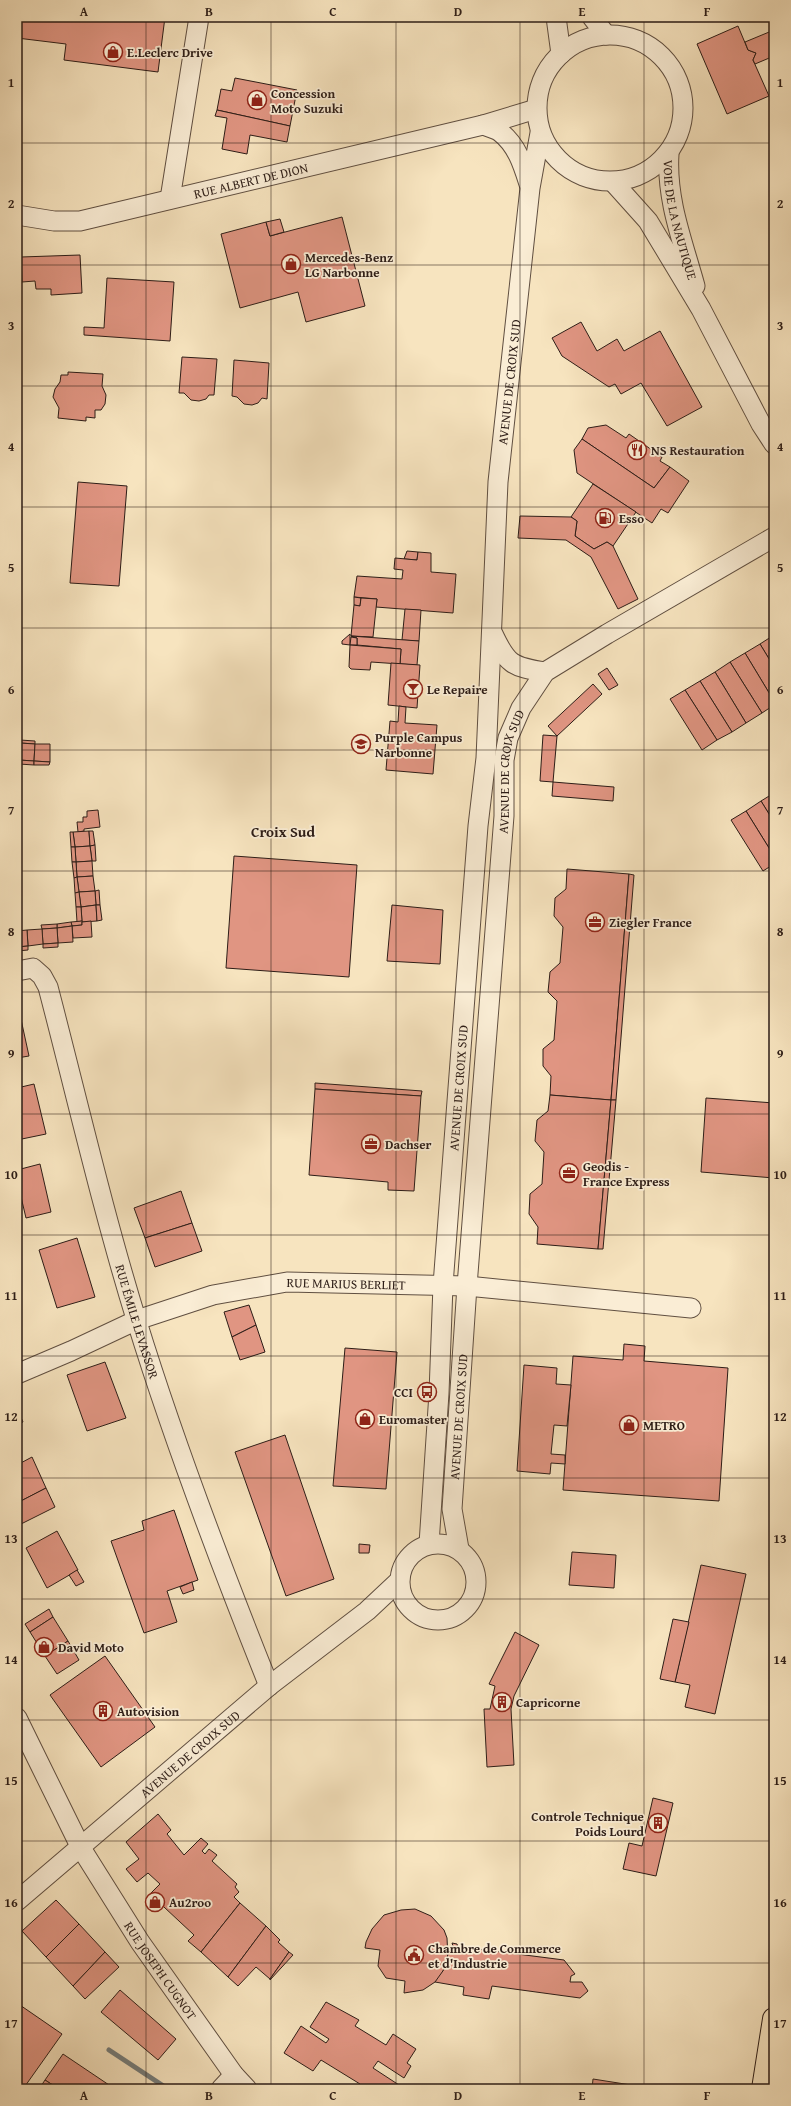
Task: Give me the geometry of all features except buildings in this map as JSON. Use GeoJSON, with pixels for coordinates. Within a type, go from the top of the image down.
{"type":"FeatureCollection","features":[{"type":"Feature","properties":{"kind":"highway"},"geometry":{"type":"LineString","coordinates":[[763,2089],[774,2019]]}},
{"type":"Feature","properties":{"kind":"street"},"geometry":{"type":"LineString","coordinates":[[170,198],[200,17]]}},
{"type":"Feature","properties":{"kind":"street"},"geometry":{"type":"LineString","coordinates":[[556,17],[561,54]]}},
{"type":"Feature","properties":{"kind":"street"},"geometry":{"type":"LineString","coordinates":[[592,17],[606,35]]}},
{"type":"Feature","properties":{"kind":"street"},"geometry":{"type":"LineString","coordinates":[[606,35],[632,38],[653,48],[674,71],[684,99],[682,126],[669,154],[653,169],[635,178],[613,182],[593,180],[576,174],[552,154],[540,133],[536,109],[542,80],[561,54],[576,43],[589,38],[606,35]]}},
{"type":"Feature","properties":{"kind":"street","name":"RUE ALBERT DE DION"},"geometry":{"type":"LineString","coordinates":[[17,215],[54,221],[80,221],[170,198],[483,125],[536,109]]}},
{"type":"Feature","properties":{"kind":"street"},"geometry":{"type":"LineString","coordinates":[[483,125],[500,132],[513,147],[522,161],[530,188]]}},
{"type":"Feature","properties":{"kind":"street","name":"AVENUE DE CROIX SUD"},"geometry":{"type":"LineString","coordinates":[[429,1544],[439,1401],[443,1285],[478,826],[486,758],[498,482],[530,188],[540,133]]}},
{"type":"Feature","properties":{"kind":"street","name":"VOIE DE LA NAUTIQUE"},"geometry":{"type":"LineString","coordinates":[[669,154],[667,176],[672,208],[701,309]]}},
{"type":"Feature","properties":{"kind":"street","name":"VOIE DE LA NAUTIQUE"},"geometry":{"type":"LineString","coordinates":[[613,182],[648,221],[701,309],[761,424],[774,444]]}},
{"type":"Feature","properties":{"kind":"street","name":"AVENUE DE CROIX SUD"},"geometry":{"type":"LineString","coordinates":[[459,1549],[452,1509],[467,1286],[504,816],[504,760],[508,738],[521,708],[545,672],[770,537]]}},
{"type":"Feature","properties":{"kind":"street","name":"AVENUE DE CROIX SUD"},"geometry":{"type":"LineString","coordinates":[[492,632],[503,656],[522,669],[545,672]]}},
{"type":"Feature","properties":{"kind":"street","name":"RUE ÉMILE LEVASSOR"},"geometry":{"type":"LineString","coordinates":[[17,971],[32,968],[42,976],[48,987],[137,1320],[230,1590],[269,1686]]}},
{"type":"Feature","properties":{"kind":"street","name":"RUE MARIUS BERLIET"},"geometry":{"type":"LineString","coordinates":[[17,1374],[137,1320],[213,1295],[287,1282],[467,1286],[691,1308]]}},
{"type":"Feature","properties":{"kind":"street"},"geometry":{"type":"LineString","coordinates":[[429,1544],[445,1544],[459,1549],[473,1563],[477,1582],[473,1600],[460,1615],[441,1621],[422,1618],[407,1606],[401,1594],[399,1580],[403,1564],[414,1551],[429,1544]]}},
{"type":"Feature","properties":{"kind":"street","name":"AVENUE DE CROIX SUD"},"geometry":{"type":"LineString","coordinates":[[17,1901],[81,1848],[269,1686],[367,1611],[399,1580]]}},
{"type":"Feature","properties":{"kind":"street","name":"AVENUE DE CROIX SUD"},"geometry":{"type":"LineString","coordinates":[[367,1611],[386,1602],[407,1606]]}},
{"type":"Feature","properties":{"kind":"street","name":"RUE JOSEPH CUGNOT"},"geometry":{"type":"LineString","coordinates":[[17,1718],[81,1848],[140,1942],[234,2075],[247,2089]]}},
{"type":"Feature","properties":{"kind":"street"},"geometry":{"type":"LineString","coordinates":[[221,2089],[234,2075]]}},
{"type":"Feature","properties":{"kind":"waterway"},"geometry":{"type":"LineString","coordinates":[[109,2050],[168,2089]]}},
{"type":"Feature","properties":{"kind":"place","name":"E.Leclerc Drive"},"geometry":{"type":"Point","coordinates":[113,52]}},
{"type":"Feature","properties":{"kind":"place","name":"Concession Moto Suzuki"},"geometry":{"type":"Point","coordinates":[257,100]}},
{"type":"Feature","properties":{"kind":"place","name":"Mercedes-Benz LG Narbonne"},"geometry":{"type":"Point","coordinates":[291,264]}},
{"type":"Feature","properties":{"kind":"place","name":"NS Restauration"},"geometry":{"type":"Point","coordinates":[637,450]}},
{"type":"Feature","properties":{"kind":"place","name":"Esso"},"geometry":{"type":"Point","coordinates":[605,518]}},
{"type":"Feature","properties":{"kind":"place","name":"Le Repaire"},"geometry":{"type":"Point","coordinates":[413,689]}},
{"type":"Feature","properties":{"kind":"place","name":"Purple Campus Narbonne"},"geometry":{"type":"Point","coordinates":[361,744]}},
{"type":"Feature","properties":{"kind":"place","name":"Ziegler France"},"geometry":{"type":"Point","coordinates":[595,922]}},
{"type":"Feature","properties":{"kind":"place","name":"Dachser"},"geometry":{"type":"Point","coordinates":[371,1144]}},
{"type":"Feature","properties":{"kind":"place","name":"Geodis - France Express"},"geometry":{"type":"Point","coordinates":[569,1173]}},
{"type":"Feature","properties":{"kind":"place","name":"CCI"},"geometry":{"type":"Point","coordinates":[427,1392]}},
{"type":"Feature","properties":{"kind":"place","name":"Euromaster"},"geometry":{"type":"Point","coordinates":[365,1419]}},
{"type":"Feature","properties":{"kind":"place","name":"METRO"},"geometry":{"type":"Point","coordinates":[629,1425]}},
{"type":"Feature","properties":{"kind":"place","name":"David Moto"},"geometry":{"type":"Point","coordinates":[44,1647]}},
{"type":"Feature","properties":{"kind":"place","name":"Capricorne"},"geometry":{"type":"Point","coordinates":[502,1702]}},
{"type":"Feature","properties":{"kind":"place","name":"Autovision"},"geometry":{"type":"Point","coordinates":[103,1711]}},
{"type":"Feature","properties":{"kind":"place","name":"Controle Technique Poids Lourd"},"geometry":{"type":"Point","coordinates":[658,1823]}},
{"type":"Feature","properties":{"kind":"place","name":"Au2roo"},"geometry":{"type":"Point","coordinates":[155,1902]}},
{"type":"Feature","properties":{"kind":"place","name":"Chambre de Commerce et d'Industrie"},"geometry":{"type":"Point","coordinates":[414,1955]}},
{"type":"Feature","properties":{"kind":"district","name":"Croix Sud"},"geometry":{"type":"Point","coordinates":[283,831]}}]}
